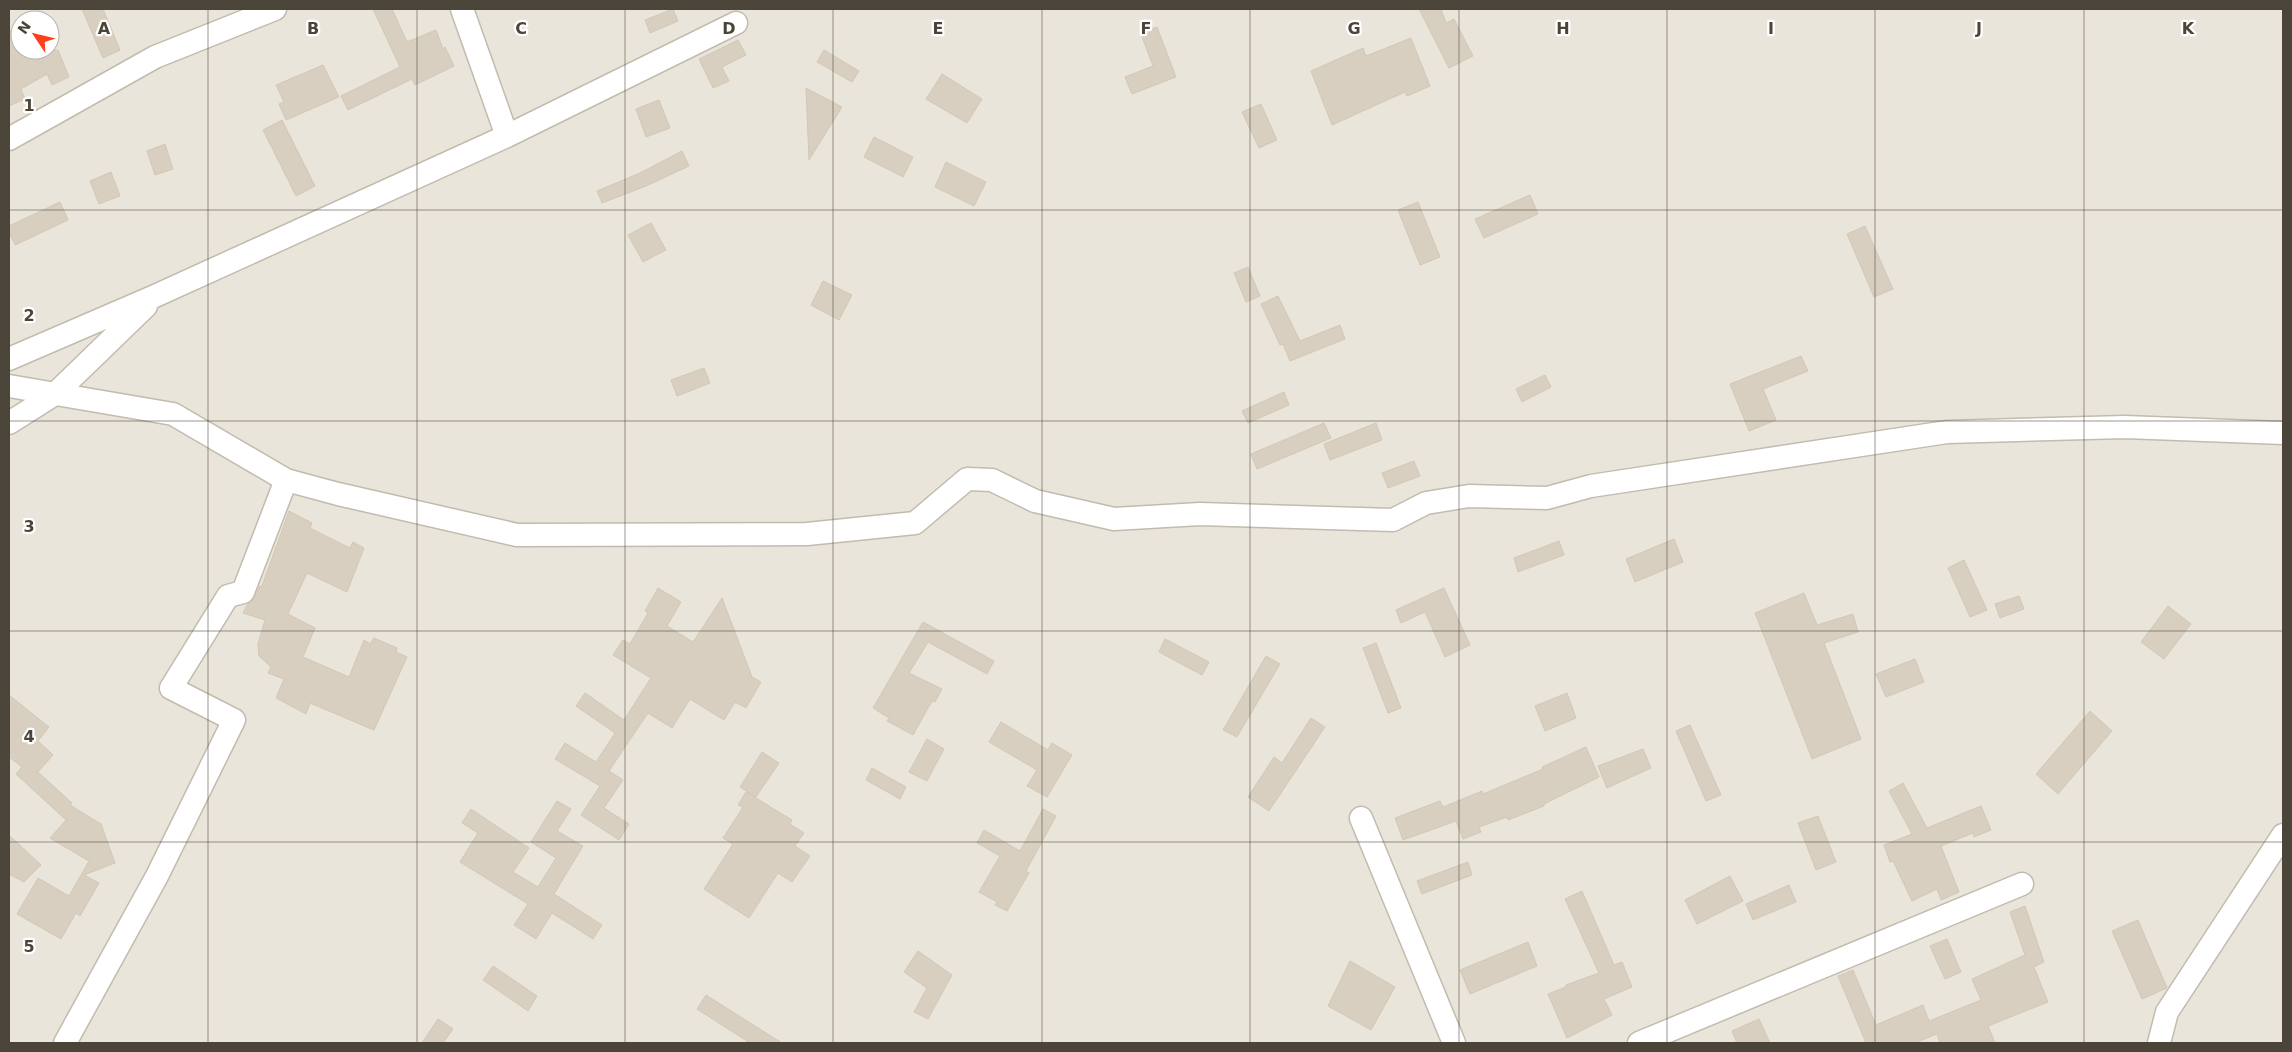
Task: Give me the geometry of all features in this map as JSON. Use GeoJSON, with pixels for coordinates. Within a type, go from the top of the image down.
{"type":"FeatureCollection","features":[{"type":"Feature","properties":{"kind":"street"},"geometry":{"type":"LineString","coordinates":[[9,139],[155,57],[275,9]]}},
{"type":"Feature","properties":{"kind":"street"},"geometry":{"type":"LineString","coordinates":[[462,9],[508,136]]}},
{"type":"Feature","properties":{"kind":"street"},"geometry":{"type":"LineString","coordinates":[[9,359],[155,296],[508,136],[736,23]]}},
{"type":"Feature","properties":{"kind":"street"},"geometry":{"type":"LineString","coordinates":[[9,424],[56,394],[155,296]]}},
{"type":"Feature","properties":{"kind":"street"},"geometry":{"type":"LineString","coordinates":[[9,386],[173,414],[286,480],[338,494],[517,535],[807,534],[915,523],[967,479],[992,480],[1035,500],[1114,519],[1200,514],[1393,520],[1426,503],[1469,496],[1547,498],[1591,486],[1947,432],[2125,427],[2283,433]]}},
{"type":"Feature","properties":{"kind":"street"},"geometry":{"type":"LineString","coordinates":[[65,1043],[157,876],[234,720],[171,688],[228,596],[243,592],[286,480]]}},
{"type":"Feature","properties":{"kind":"street"},"geometry":{"type":"LineString","coordinates":[[1361,818],[1454,1043]]}},
{"type":"Feature","properties":{"kind":"street"},"geometry":{"type":"LineString","coordinates":[[2159,1043],[2167,1012],[2283,835]]}},
{"type":"Feature","properties":{"kind":"street"},"geometry":{"type":"LineString","coordinates":[[1639,1043],[2022,884]]}},
{"type":"Feature","properties":{"kind":"shaded area"},"geometry":{"type":"Polygon","coordinates":[[[9,9],[2283,9],[2283,1043],[9,1043],[9,9]]]}},
{"type":"Feature","properties":{"kind":"building"},"geometry":{"type":"Polygon","coordinates":[[[82,9],[103,9],[120,50],[103,58],[82,9]]]}},
{"type":"Feature","properties":{"kind":"building"},"geometry":{"type":"Polygon","coordinates":[[[373,9],[392,9],[407,42],[436,30],[443,49],[445,47],[454,66],[415,85],[412,79],[348,110],[341,96],[400,67],[373,9]]]}},
{"type":"Feature","properties":{"kind":"building"},"geometry":{"type":"Polygon","coordinates":[[[673,9],[678,21],[650,33],[645,20],[673,9]]]}},
{"type":"Feature","properties":{"kind":"building"},"geometry":{"type":"Polygon","coordinates":[[[1419,9],[1441,9],[1446,23],[1454,19],[1473,56],[1449,68],[1419,9]]]}},
{"type":"Feature","properties":{"kind":"building"},"geometry":{"type":"Polygon","coordinates":[[[1157,27],[1176,77],[1132,94],[1125,77],[1153,66],[1141,34],[1157,27]]]}},
{"type":"Feature","properties":{"kind":"building"},"geometry":{"type":"Polygon","coordinates":[[[9,28],[10,60],[60,60],[60,55],[69,77],[52,85],[47,74],[21,89],[25,99],[9,106],[9,28]]]}},
{"type":"Feature","properties":{"kind":"building"},"geometry":{"type":"Polygon","coordinates":[[[1411,38],[1430,86],[1407,96],[1405,92],[1332,125],[1311,71],[1363,48],[1366,56],[1411,38]]]}},
{"type":"Feature","properties":{"kind":"building"},"geometry":{"type":"Polygon","coordinates":[[[738,40],[746,55],[722,67],[729,81],[713,88],[699,59],[738,40]]]}},
{"type":"Feature","properties":{"kind":"building"},"geometry":{"type":"Polygon","coordinates":[[[824,50],[859,71],[852,82],[817,62],[824,50]]]}},
{"type":"Feature","properties":{"kind":"building"},"geometry":{"type":"Polygon","coordinates":[[[323,65],[339,97],[286,120],[279,104],[284,102],[276,85],[323,65]]]}},
{"type":"Feature","properties":{"kind":"building"},"geometry":{"type":"Polygon","coordinates":[[[942,74],[982,99],[967,123],[926,99],[942,74]]]}},
{"type":"Feature","properties":{"kind":"building"},"geometry":{"type":"Polygon","coordinates":[[[806,88],[842,107],[809,160],[806,88]]]}},
{"type":"Feature","properties":{"kind":"building"},"geometry":{"type":"Polygon","coordinates":[[[659,100],[670,128],[646,137],[636,109],[659,100]]]}},
{"type":"Feature","properties":{"kind":"building"},"geometry":{"type":"Polygon","coordinates":[[[1261,104],[1277,140],[1259,148],[1242,112],[1261,104]]]}},
{"type":"Feature","properties":{"kind":"building"},"geometry":{"type":"Polygon","coordinates":[[[282,120],[315,186],[296,196],[263,130],[282,120]]]}},
{"type":"Feature","properties":{"kind":"building"},"geometry":{"type":"Polygon","coordinates":[[[874,137],[913,157],[903,177],[864,157],[874,137]]]}},
{"type":"Feature","properties":{"kind":"building"},"geometry":{"type":"Polygon","coordinates":[[[165,144],[173,169],[155,175],[147,151],[165,144]]]}},
{"type":"Feature","properties":{"kind":"building"},"geometry":{"type":"Polygon","coordinates":[[[682,151],[689,166],[646,186],[602,203],[597,191],[640,173],[682,151]]]}},
{"type":"Feature","properties":{"kind":"building"},"geometry":{"type":"Polygon","coordinates":[[[946,162],[986,182],[974,206],[935,187],[946,162]]]}},
{"type":"Feature","properties":{"kind":"building"},"geometry":{"type":"Polygon","coordinates":[[[111,172],[120,196],[99,204],[90,181],[111,172]]]}},
{"type":"Feature","properties":{"kind":"building"},"geometry":{"type":"Polygon","coordinates":[[[1530,195],[1538,214],[1484,238],[1475,219],[1530,195]]]}},
{"type":"Feature","properties":{"kind":"building"},"geometry":{"type":"Polygon","coordinates":[[[60,202],[68,220],[15,245],[9,232],[9,226],[60,202]]]}},
{"type":"Feature","properties":{"kind":"building"},"geometry":{"type":"Polygon","coordinates":[[[1418,202],[1440,257],[1420,265],[1398,210],[1418,202]]]}},
{"type":"Feature","properties":{"kind":"building"},"geometry":{"type":"Polygon","coordinates":[[[651,223],[666,250],[643,262],[628,235],[651,223]]]}},
{"type":"Feature","properties":{"kind":"building"},"geometry":{"type":"Polygon","coordinates":[[[1865,226],[1893,289],[1874,297],[1847,234],[1865,226]]]}},
{"type":"Feature","properties":{"kind":"building"},"geometry":{"type":"Polygon","coordinates":[[[1248,267],[1260,296],[1246,302],[1234,273],[1248,267]]]}},
{"type":"Feature","properties":{"kind":"building"},"geometry":{"type":"Polygon","coordinates":[[[823,281],[852,295],[839,320],[811,305],[823,281]]]}},
{"type":"Feature","properties":{"kind":"building"},"geometry":{"type":"Polygon","coordinates":[[[1278,296],[1300,341],[1340,325],[1345,339],[1290,361],[1283,344],[1280,345],[1261,304],[1278,296]]]}},
{"type":"Feature","properties":{"kind":"building"},"geometry":{"type":"Polygon","coordinates":[[[1801,356],[1808,371],[1763,389],[1776,420],[1749,431],[1730,384],[1801,356]]]}},
{"type":"Feature","properties":{"kind":"building"},"geometry":{"type":"Polygon","coordinates":[[[704,368],[710,383],[677,396],[671,380],[704,368]]]}},
{"type":"Feature","properties":{"kind":"building"},"geometry":{"type":"Polygon","coordinates":[[[1545,375],[1551,387],[1522,402],[1516,389],[1545,375]]]}},
{"type":"Feature","properties":{"kind":"building"},"geometry":{"type":"Polygon","coordinates":[[[1284,392],[1289,405],[1248,423],[1242,411],[1284,392]]]}},
{"type":"Feature","properties":{"kind":"building"},"geometry":{"type":"Polygon","coordinates":[[[1324,423],[1331,438],[1257,469],[1251,454],[1324,423]]]}},
{"type":"Feature","properties":{"kind":"building"},"geometry":{"type":"Polygon","coordinates":[[[1376,423],[1382,440],[1330,460],[1324,444],[1376,423]]]}},
{"type":"Feature","properties":{"kind":"building"},"geometry":{"type":"Polygon","coordinates":[[[1414,461],[1420,476],[1388,488],[1382,473],[1414,461]]]}},
{"type":"Feature","properties":{"kind":"building"},"geometry":{"type":"Polygon","coordinates":[[[289,511],[312,523],[310,528],[350,548],[353,542],[364,548],[347,592],[307,573],[288,614],[315,628],[303,657],[349,677],[364,640],[370,644],[374,638],[397,648],[396,652],[407,657],[374,730],[310,703],[306,714],[276,698],[284,679],[268,673],[271,667],[259,656],[258,644],[265,620],[243,613],[247,605],[255,597],[260,586],[262,586],[289,511]]]}},
{"type":"Feature","properties":{"kind":"building"},"geometry":{"type":"Polygon","coordinates":[[[1674,539],[1683,562],[1635,582],[1626,559],[1674,539]]]}},
{"type":"Feature","properties":{"kind":"building"},"geometry":{"type":"Polygon","coordinates":[[[1559,541],[1564,555],[1518,572],[1514,558],[1559,541]]]}},
{"type":"Feature","properties":{"kind":"building"},"geometry":{"type":"Polygon","coordinates":[[[1964,560],[1987,610],[1970,617],[1948,568],[1964,560]]]}},
{"type":"Feature","properties":{"kind":"building"},"geometry":{"type":"Polygon","coordinates":[[[658,588],[681,602],[667,626],[693,642],[722,598],[752,677],[761,682],[746,708],[735,702],[724,720],[690,699],[672,728],[648,713],[609,771],[623,780],[604,808],[629,824],[619,840],[581,815],[600,786],[555,759],[565,743],[596,762],[615,733],[576,706],[585,693],[624,720],[651,678],[613,655],[623,640],[630,644],[648,613],[645,611],[658,588]]]}},
{"type":"Feature","properties":{"kind":"building"},"geometry":{"type":"Polygon","coordinates":[[[1444,588],[1470,645],[1445,657],[1425,612],[1401,623],[1396,610],[1444,588]]]}},
{"type":"Feature","properties":{"kind":"building"},"geometry":{"type":"Polygon","coordinates":[[[1804,593],[1817,625],[1853,614],[1858,632],[1824,643],[1861,739],[1812,759],[1755,613],[1804,593]]]}},
{"type":"Feature","properties":{"kind":"building"},"geometry":{"type":"Polygon","coordinates":[[[2019,596],[2024,609],[2000,618],[1995,604],[2019,596]]]}},
{"type":"Feature","properties":{"kind":"building"},"geometry":{"type":"Polygon","coordinates":[[[2168,606],[2191,624],[2164,659],[2141,642],[2168,606]]]}},
{"type":"Feature","properties":{"kind":"building"},"geometry":{"type":"Polygon","coordinates":[[[923,622],[994,661],[987,674],[928,642],[909,673],[942,689],[935,702],[932,701],[913,735],[887,721],[889,718],[873,708],[923,622]]]}},
{"type":"Feature","properties":{"kind":"building"},"geometry":{"type":"Polygon","coordinates":[[[1165,639],[1209,662],[1202,675],[1159,652],[1165,639]]]}},
{"type":"Feature","properties":{"kind":"building"},"geometry":{"type":"Polygon","coordinates":[[[1376,643],[1401,708],[1388,713],[1363,648],[1376,643]]]}},
{"type":"Feature","properties":{"kind":"building"},"geometry":{"type":"Polygon","coordinates":[[[1266,656],[1280,664],[1237,737],[1223,730],[1266,656]]]}},
{"type":"Feature","properties":{"kind":"building"},"geometry":{"type":"Polygon","coordinates":[[[1915,659],[1924,682],[1886,697],[1876,674],[1915,659]]]}},
{"type":"Feature","properties":{"kind":"building"},"geometry":{"type":"Polygon","coordinates":[[[1567,693],[1576,718],[1545,731],[1535,706],[1567,693]]]}},
{"type":"Feature","properties":{"kind":"building"},"geometry":{"type":"Polygon","coordinates":[[[9,695],[49,727],[38,741],[53,755],[38,772],[72,803],[70,805],[101,824],[115,863],[84,875],[99,883],[80,916],[76,913],[61,939],[17,914],[38,878],[69,896],[89,861],[50,838],[66,820],[16,774],[22,767],[9,757],[9,695]]]}},
{"type":"Feature","properties":{"kind":"building"},"geometry":{"type":"Polygon","coordinates":[[[2090,711],[2112,731],[2058,794],[2036,774],[2090,711]]]}},
{"type":"Feature","properties":{"kind":"building"},"geometry":{"type":"Polygon","coordinates":[[[1311,718],[1325,727],[1269,811],[1248,797],[1274,757],[1282,763],[1311,718]]]}},
{"type":"Feature","properties":{"kind":"building"},"geometry":{"type":"Polygon","coordinates":[[[1001,722],[1048,750],[1052,743],[1072,755],[1047,797],[1027,786],[1037,770],[989,742],[1001,722]]]}},
{"type":"Feature","properties":{"kind":"building"},"geometry":{"type":"Polygon","coordinates":[[[1690,725],[1721,795],[1706,801],[1676,731],[1690,725]]]}},
{"type":"Feature","properties":{"kind":"building"},"geometry":{"type":"Polygon","coordinates":[[[927,739],[944,749],[927,781],[909,772],[927,739]]]}},
{"type":"Feature","properties":{"kind":"building"},"geometry":{"type":"Polygon","coordinates":[[[1586,747],[1599,777],[1544,804],[1544,806],[1508,820],[1507,817],[1479,827],[1481,832],[1463,839],[1456,821],[1403,840],[1395,818],[1440,801],[1443,807],[1482,791],[1483,794],[1543,769],[1542,767],[1586,747]]]}},
{"type":"Feature","properties":{"kind":"building"},"geometry":{"type":"Polygon","coordinates":[[[1643,749],[1651,768],[1607,788],[1598,766],[1643,749]]]}},
{"type":"Feature","properties":{"kind":"building"},"geometry":{"type":"Polygon","coordinates":[[[762,752],[779,763],[756,797],[740,787],[762,752]]]}},
{"type":"Feature","properties":{"kind":"building"},"geometry":{"type":"Polygon","coordinates":[[[872,768],[906,787],[900,799],[866,780],[872,768]]]}},
{"type":"Feature","properties":{"kind":"building"},"geometry":{"type":"Polygon","coordinates":[[[1903,783],[1927,828],[1981,806],[1991,830],[1974,837],[1973,833],[1941,846],[1959,892],[1941,900],[1937,889],[1912,901],[1893,861],[1890,862],[1884,845],[1912,834],[1889,791],[1903,783]]]}},
{"type":"Feature","properties":{"kind":"building"},"geometry":{"type":"Polygon","coordinates":[[[746,792],[792,820],[790,824],[804,833],[795,846],[810,856],[792,882],[778,873],[749,918],[704,889],[733,844],[723,838],[743,807],[738,805],[746,792]]]}},
{"type":"Feature","properties":{"kind":"building"},"geometry":{"type":"Polygon","coordinates":[[[557,801],[571,809],[557,831],[583,846],[554,894],[602,925],[593,939],[552,913],[536,939],[514,925],[528,904],[460,862],[478,833],[462,823],[471,809],[529,848],[513,872],[538,887],[556,858],[531,842],[557,801]]]}},
{"type":"Feature","properties":{"kind":"building"},"geometry":{"type":"Polygon","coordinates":[[[1043,809],[1056,816],[1026,871],[1029,873],[1007,911],[995,905],[997,902],[979,892],[1000,856],[977,843],[984,830],[1020,851],[1043,809]]]}},
{"type":"Feature","properties":{"kind":"building"},"geometry":{"type":"Polygon","coordinates":[[[1818,816],[1836,862],[1816,870],[1798,823],[1818,816]]]}},
{"type":"Feature","properties":{"kind":"building"},"geometry":{"type":"Polygon","coordinates":[[[9,835],[41,865],[24,882],[9,874],[9,835]]]}},
{"type":"Feature","properties":{"kind":"building"},"geometry":{"type":"Polygon","coordinates":[[[1468,862],[1472,875],[1422,894],[1417,881],[1468,862]]]}},
{"type":"Feature","properties":{"kind":"building"},"geometry":{"type":"Polygon","coordinates":[[[1730,876],[1743,901],[1697,924],[1685,900],[1730,876]]]}},
{"type":"Feature","properties":{"kind":"building"},"geometry":{"type":"Polygon","coordinates":[[[1789,885],[1796,902],[1753,920],[1746,904],[1789,885]]]}},
{"type":"Feature","properties":{"kind":"building"},"geometry":{"type":"Polygon","coordinates":[[[1582,891],[1614,965],[1622,962],[1632,987],[1604,999],[1612,1015],[1567,1038],[1548,994],[1599,973],[1565,899],[1582,891]]]}},
{"type":"Feature","properties":{"kind":"building"},"geometry":{"type":"Polygon","coordinates":[[[2025,906],[2044,962],[2034,967],[2048,1002],[1988,1026],[1995,1043],[1940,1043],[1937,1034],[1914,1043],[1866,1043],[1838,976],[1853,970],[1876,1025],[1923,1005],[1929,1021],[1981,1000],[1972,979],[2025,955],[2010,912],[2025,906]]]}},
{"type":"Feature","properties":{"kind":"building"},"geometry":{"type":"Polygon","coordinates":[[[2138,920],[2167,988],[2142,999],[2112,931],[2138,920]]]}},
{"type":"Feature","properties":{"kind":"building"},"geometry":{"type":"Polygon","coordinates":[[[1947,939],[1961,972],[1945,979],[1930,946],[1947,939]]]}},
{"type":"Feature","properties":{"kind":"building"},"geometry":{"type":"Polygon","coordinates":[[[1528,942],[1537,966],[1470,994],[1460,970],[1528,942]]]}},
{"type":"Feature","properties":{"kind":"building"},"geometry":{"type":"Polygon","coordinates":[[[918,951],[952,975],[928,1019],[914,1012],[927,988],[904,972],[918,951]]]}},
{"type":"Feature","properties":{"kind":"building"},"geometry":{"type":"Polygon","coordinates":[[[1350,961],[1395,987],[1371,1030],[1328,1006],[1350,961]]]}},
{"type":"Feature","properties":{"kind":"building"},"geometry":{"type":"Polygon","coordinates":[[[493,966],[537,996],[528,1011],[483,980],[493,966]]]}},
{"type":"Feature","properties":{"kind":"building"},"geometry":{"type":"Polygon","coordinates":[[[706,995],[782,1043],[750,1043],[697,1009],[706,995]]]}},
{"type":"Feature","properties":{"kind":"building"},"geometry":{"type":"Polygon","coordinates":[[[438,1019],[453,1029],[443,1043],[422,1043],[438,1019]]]}},
{"type":"Feature","properties":{"kind":"building"},"geometry":{"type":"Polygon","coordinates":[[[1759,1019],[1770,1043],[1737,1043],[1732,1031],[1759,1019]]]}}]}
